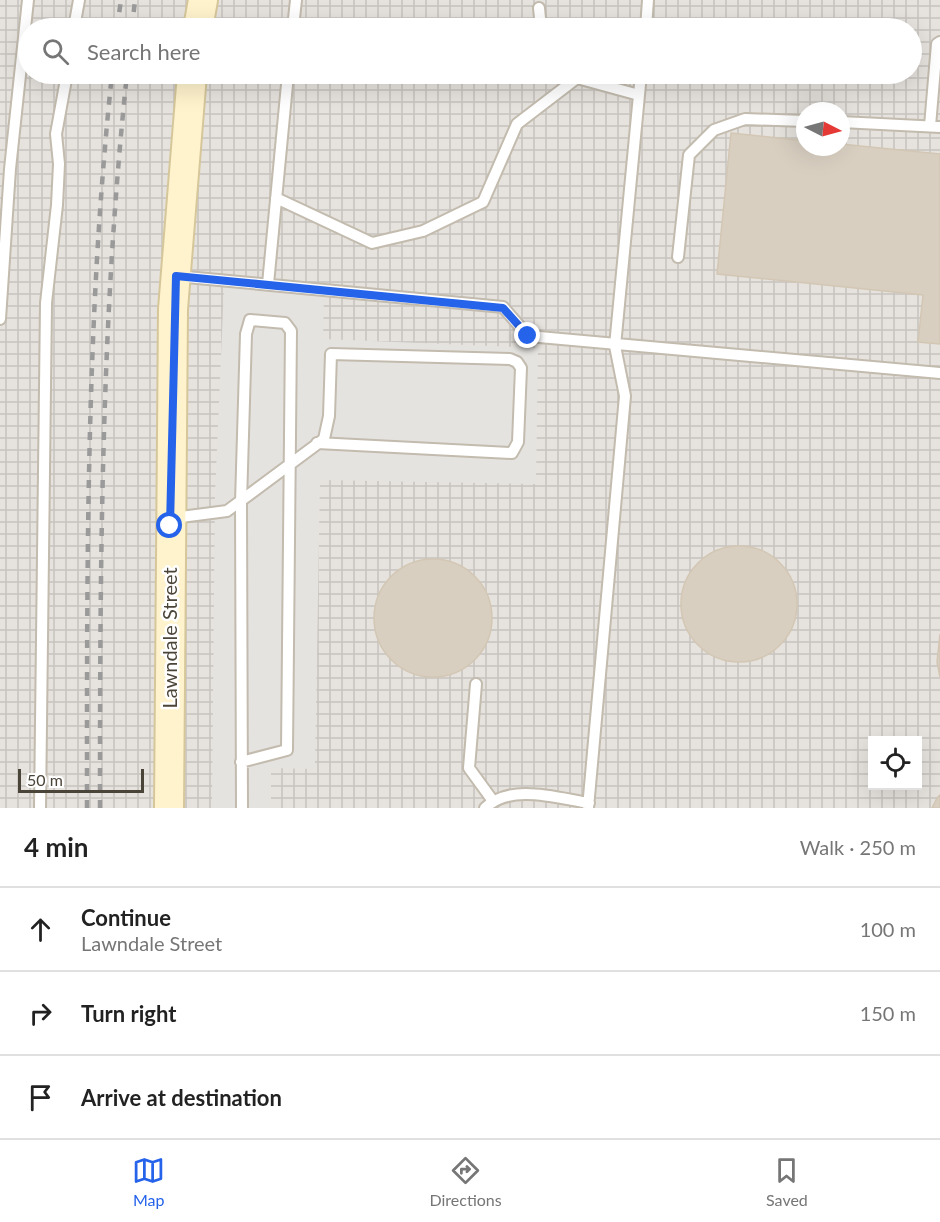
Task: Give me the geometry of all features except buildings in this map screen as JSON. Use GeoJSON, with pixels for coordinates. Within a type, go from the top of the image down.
{"type":"FeatureCollection","features":[{"type":"Feature","properties":{"kind":"main road"},"geometry":{"type":"LineString","coordinates":[[200,18],[203,0]]}},
{"type":"Feature","properties":{"kind":"main road","name":"Lawndale Street"},"geometry":{"type":"LineString","coordinates":[[169,808],[170,519],[176,276],[191,84]]}},
{"type":"Feature","properties":{"kind":"lane"},"geometry":{"type":"LineString","coordinates":[[26,18],[28,0]]}},
{"type":"Feature","properties":{"kind":"lane"},"geometry":{"type":"LineString","coordinates":[[76,18],[79,0]]}},
{"type":"Feature","properties":{"kind":"lane"},"geometry":{"type":"LineString","coordinates":[[294,18],[296,0]]}},
{"type":"Feature","properties":{"kind":"lane"},"geometry":{"type":"LineString","coordinates":[[647,18],[648,0]]}},
{"type":"Feature","properties":{"kind":"lane"},"geometry":{"type":"LineString","coordinates":[[538,8],[540,18]]}},
{"type":"Feature","properties":{"kind":"lane"},"geometry":{"type":"LineString","coordinates":[[850,122],[935,127],[937,44],[940,42]]}},
{"type":"Feature","properties":{"kind":"lane"},"geometry":{"type":"LineString","coordinates":[[0,319],[10,169],[19,84]]}},
{"type":"Feature","properties":{"kind":"lane"},"geometry":{"type":"LineString","coordinates":[[40,808],[46,303],[57,205],[59,164],[56,134],[65,84]]}},
{"type":"Feature","properties":{"kind":"lane"},"geometry":{"type":"LineString","coordinates":[[268,284],[287,84]]}},
{"type":"Feature","properties":{"kind":"lane"},"geometry":{"type":"LineString","coordinates":[[276,198],[372,243],[423,231],[483,202],[517,124],[565,84]]}},
{"type":"Feature","properties":{"kind":"lane"},"geometry":{"type":"LineString","coordinates":[[602,84],[639,95]]}},
{"type":"Feature","properties":{"kind":"lane"},"geometry":{"type":"LineString","coordinates":[[476,684],[469,768],[489,804],[526,793],[589,805],[625,396],[615,346],[640,84]]}},
{"type":"Feature","properties":{"kind":"lane"},"geometry":{"type":"LineString","coordinates":[[678,257],[689,155],[714,130],[746,118],[796,121]]}},
{"type":"Feature","properties":{"kind":"lane"},"geometry":{"type":"LineString","coordinates":[[176,276],[503,308],[528,336],[615,346],[940,373]]}},
{"type":"Feature","properties":{"kind":"lane"},"geometry":{"type":"LineString","coordinates":[[242,762],[287,750],[291,331],[285,323],[250,320],[246,334],[241,502],[242,808]]}},
{"type":"Feature","properties":{"kind":"lane"},"geometry":{"type":"LineString","coordinates":[[170,519],[227,511],[324,438],[328,416],[331,354],[510,359],[518,362],[521,368],[518,442],[512,453],[317,444]]}},
{"type":"Feature","properties":{"kind":"shaded area"},"geometry":{"type":"Polygon","coordinates":[[[0,0],[940,0],[940,808],[0,808],[0,0]]]}},
{"type":"Feature","properties":{"kind":"shaded area"},"geometry":{"type":"Polygon","coordinates":[[[224,287],[324,296],[323,339],[538,348],[536,484],[320,480],[315,769],[271,768],[271,808],[212,808],[215,494],[224,287]]]}},
{"type":"Feature","properties":{"kind":"railway"},"geometry":{"type":"LineString","coordinates":[[118,18],[121,0]]}},
{"type":"Feature","properties":{"kind":"railway"},"geometry":{"type":"LineString","coordinates":[[133,18],[135,0]]}},
{"type":"Feature","properties":{"kind":"railway"},"geometry":{"type":"LineString","coordinates":[[87,808],[88,532],[93,349],[103,166],[111,84]]}},
{"type":"Feature","properties":{"kind":"railway"},"geometry":{"type":"LineString","coordinates":[[100,808],[102,532],[107,349],[118,166],[126,84]]}},
{"type":"Feature","properties":{"kind":"route"},"geometry":{"type":"LineString","coordinates":[[170,526],[173,309],[176,276],[503,308],[528,336]]}}]}
